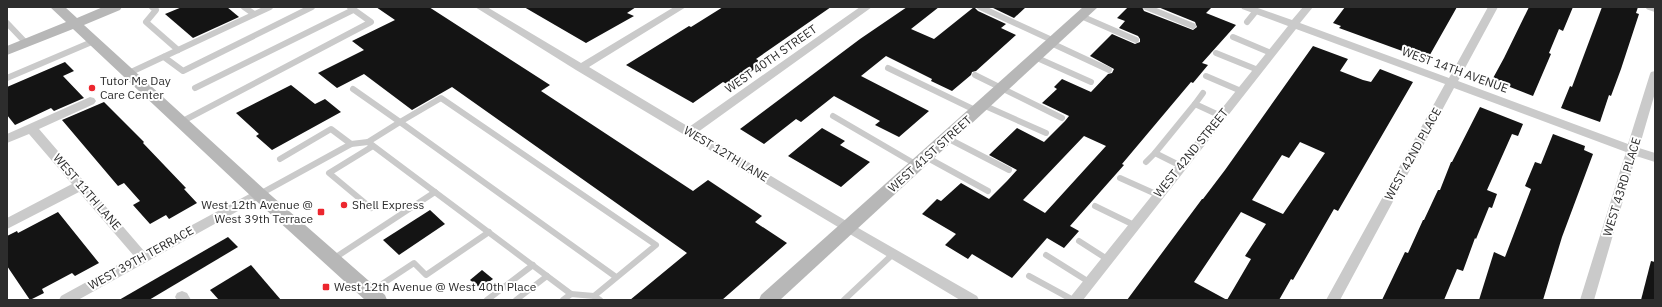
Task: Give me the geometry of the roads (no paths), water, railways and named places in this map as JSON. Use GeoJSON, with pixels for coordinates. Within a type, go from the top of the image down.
{"type":"FeatureCollection","features":[{"type":"Feature","properties":{"kind":"main road"},"geometry":{"type":"LineString","coordinates":[[7,52],[115,7]]}},
{"type":"Feature","properties":{"kind":"main road"},"geometry":{"type":"LineString","coordinates":[[61,8],[75,23],[259,194],[374,296]]}},
{"type":"Feature","properties":{"kind":"main road","name":"WEST 41ST STREET"},"geometry":{"type":"LineString","coordinates":[[768,300],[1086,12]]}},
{"type":"Feature","properties":{"kind":"street"},"geometry":{"type":"LineString","coordinates":[[580,68],[681,7]]}},
{"type":"Feature","properties":{"kind":"street","name":"WEST 40TH STREET"},"geometry":{"type":"LineString","coordinates":[[690,132],[867,7]]}},
{"type":"Feature","properties":{"kind":"street","name":"WEST 42ND STREET"},"geometry":{"type":"LineString","coordinates":[[1074,300],[1308,7]]}},
{"type":"Feature","properties":{"kind":"street","name":"WEST 42ND PLACE"},"geometry":{"type":"LineString","coordinates":[[1333,300],[1493,7]]}},
{"type":"Feature","properties":{"kind":"street","name":"WEST 12TH LANE"},"geometry":{"type":"LineString","coordinates":[[488,9],[580,68],[972,300]]}},
{"type":"Feature","properties":{"kind":"street","name":"WEST 14TH AVENUE"},"geometry":{"type":"LineString","coordinates":[[1251,9],[1655,158]]}},
{"type":"Feature","properties":{"kind":"street","name":"WEST 43RD PLACE"},"geometry":{"type":"LineString","coordinates":[[1587,300],[1634,150],[1655,74]]}},
{"type":"Feature","properties":{"kind":"street"},"geometry":{"type":"LineString","coordinates":[[7,139],[90,101]]}},
{"type":"Feature","properties":{"kind":"street","name":"WEST 11TH LANE"},"geometry":{"type":"LineString","coordinates":[[31,128],[142,257]]}},
{"type":"Feature","properties":{"kind":"street"},"geometry":{"type":"LineString","coordinates":[[7,224],[81,185]]}},
{"type":"Feature","properties":{"kind":"street","name":"WEST 39TH TERRACE"},"geometry":{"type":"LineString","coordinates":[[66,300],[259,194]]}},
{"type":"Feature","properties":{"kind":"lane"},"geometry":{"type":"LineString","coordinates":[[244,7],[254,14]]}},
{"type":"Feature","properties":{"kind":"lane"},"geometry":{"type":"LineString","coordinates":[[129,73],[270,7]]}},
{"type":"Feature","properties":{"kind":"lane"},"geometry":{"type":"LineString","coordinates":[[164,57],[183,71],[312,7]]}},
{"type":"Feature","properties":{"kind":"lane"},"geometry":{"type":"LineString","coordinates":[[980,7],[1109,70]]}},
{"type":"Feature","properties":{"kind":"lane"},"geometry":{"type":"LineString","coordinates":[[1146,7],[1193,26]]}},
{"type":"Feature","properties":{"kind":"lane"},"geometry":{"type":"LineString","coordinates":[[1649,7],[1655,9]]}},
{"type":"Feature","properties":{"kind":"lane"},"geometry":{"type":"LineString","coordinates":[[155,8],[156,10],[146,22],[178,50]]}},
{"type":"Feature","properties":{"kind":"lane"},"geometry":{"type":"LineString","coordinates":[[181,122],[371,22],[351,8],[195,88]]}},
{"type":"Feature","properties":{"kind":"lane"},"geometry":{"type":"LineString","coordinates":[[1247,22],[1251,9]]}},
{"type":"Feature","properties":{"kind":"lane"},"geometry":{"type":"LineString","coordinates":[[1086,12],[1136,40]]}},
{"type":"Feature","properties":{"kind":"lane"},"geometry":{"type":"LineString","coordinates":[[7,23],[26,44]]}},
{"type":"Feature","properties":{"kind":"lane"},"geometry":{"type":"LineString","coordinates":[[1233,37],[1271,53]]}},
{"type":"Feature","properties":{"kind":"lane"},"geometry":{"type":"LineString","coordinates":[[7,78],[94,40]]}},
{"type":"Feature","properties":{"kind":"lane"},"geometry":{"type":"LineString","coordinates":[[1216,53],[1258,70]]}},
{"type":"Feature","properties":{"kind":"lane"},"geometry":{"type":"LineString","coordinates":[[1036,58],[1091,82]]}},
{"type":"Feature","properties":{"kind":"lane"},"geometry":{"type":"LineString","coordinates":[[888,68],[980,108],[1046,133]]}},
{"type":"Feature","properties":{"kind":"lane"},"geometry":{"type":"LineString","coordinates":[[975,75],[1062,118]]}},
{"type":"Feature","properties":{"kind":"lane"},"geometry":{"type":"LineString","coordinates":[[1206,76],[1241,91]]}},
{"type":"Feature","properties":{"kind":"lane"},"geometry":{"type":"LineString","coordinates":[[353,89],[616,277]]}},
{"type":"Feature","properties":{"kind":"lane"},"geometry":{"type":"LineString","coordinates":[[1146,162],[1203,93]]}},
{"type":"Feature","properties":{"kind":"lane"},"geometry":{"type":"LineString","coordinates":[[259,194],[351,144],[370,144],[571,294],[597,298],[616,277],[656,245],[441,98],[400,122],[370,144],[329,173],[371,208]]}},
{"type":"Feature","properties":{"kind":"lane"},"geometry":{"type":"LineString","coordinates":[[1195,104],[1222,116]]}},
{"type":"Feature","properties":{"kind":"lane"},"geometry":{"type":"LineString","coordinates":[[832,116],[922,161],[988,191]]}},
{"type":"Feature","properties":{"kind":"lane"},"geometry":{"type":"LineString","coordinates":[[280,159],[331,129],[351,144]]}},
{"type":"Feature","properties":{"kind":"lane"},"geometry":{"type":"LineString","coordinates":[[947,138],[1009,170]]}},
{"type":"Feature","properties":{"kind":"lane"},"geometry":{"type":"LineString","coordinates":[[1154,153],[1181,166]]}},
{"type":"Feature","properties":{"kind":"lane"},"geometry":{"type":"LineString","coordinates":[[1120,178],[1158,195]]}},
{"type":"Feature","properties":{"kind":"lane"},"geometry":{"type":"LineString","coordinates":[[333,259],[435,192]]}},
{"type":"Feature","properties":{"kind":"lane"},"geometry":{"type":"LineString","coordinates":[[1095,206],[1134,225]]}},
{"type":"Feature","properties":{"kind":"lane"},"geometry":{"type":"LineString","coordinates":[[374,296],[414,263],[426,274],[489,232]]}},
{"type":"Feature","properties":{"kind":"lane"},"geometry":{"type":"LineString","coordinates":[[1079,241],[1107,259]]}},
{"type":"Feature","properties":{"kind":"lane"},"geometry":{"type":"LineString","coordinates":[[844,300],[893,254]]}},
{"type":"Feature","properties":{"kind":"lane"},"geometry":{"type":"LineString","coordinates":[[1046,255],[1089,282]]}},
{"type":"Feature","properties":{"kind":"lane"},"geometry":{"type":"LineString","coordinates":[[487,300],[533,265]]}},
{"type":"Feature","properties":{"kind":"lane"},"geometry":{"type":"LineString","coordinates":[[516,300],[547,276]]}},
{"type":"Feature","properties":{"kind":"lane"},"geometry":{"type":"LineString","coordinates":[[1030,276],[1074,300]]}},
{"type":"Feature","properties":{"kind":"lane"},"geometry":{"type":"LineString","coordinates":[[563,300],[571,294]]}},
{"type":"Feature","properties":{"kind":"place","name":"Tutor Me Day Care Center"},"geometry":{"type":"Point","coordinates":[92,88]}},
{"type":"Feature","properties":{"kind":"place","name":"Shell Express"},"geometry":{"type":"Point","coordinates":[344,205]}},
{"type":"Feature","properties":{"kind":"place","name":"West 12th Avenue @ West 39th Terrace"},"geometry":{"type":"Point","coordinates":[321,212]}},
{"type":"Feature","properties":{"kind":"place","name":"West 12th Avenue @ West 40th Place"},"geometry":{"type":"Point","coordinates":[326,287]}}]}
